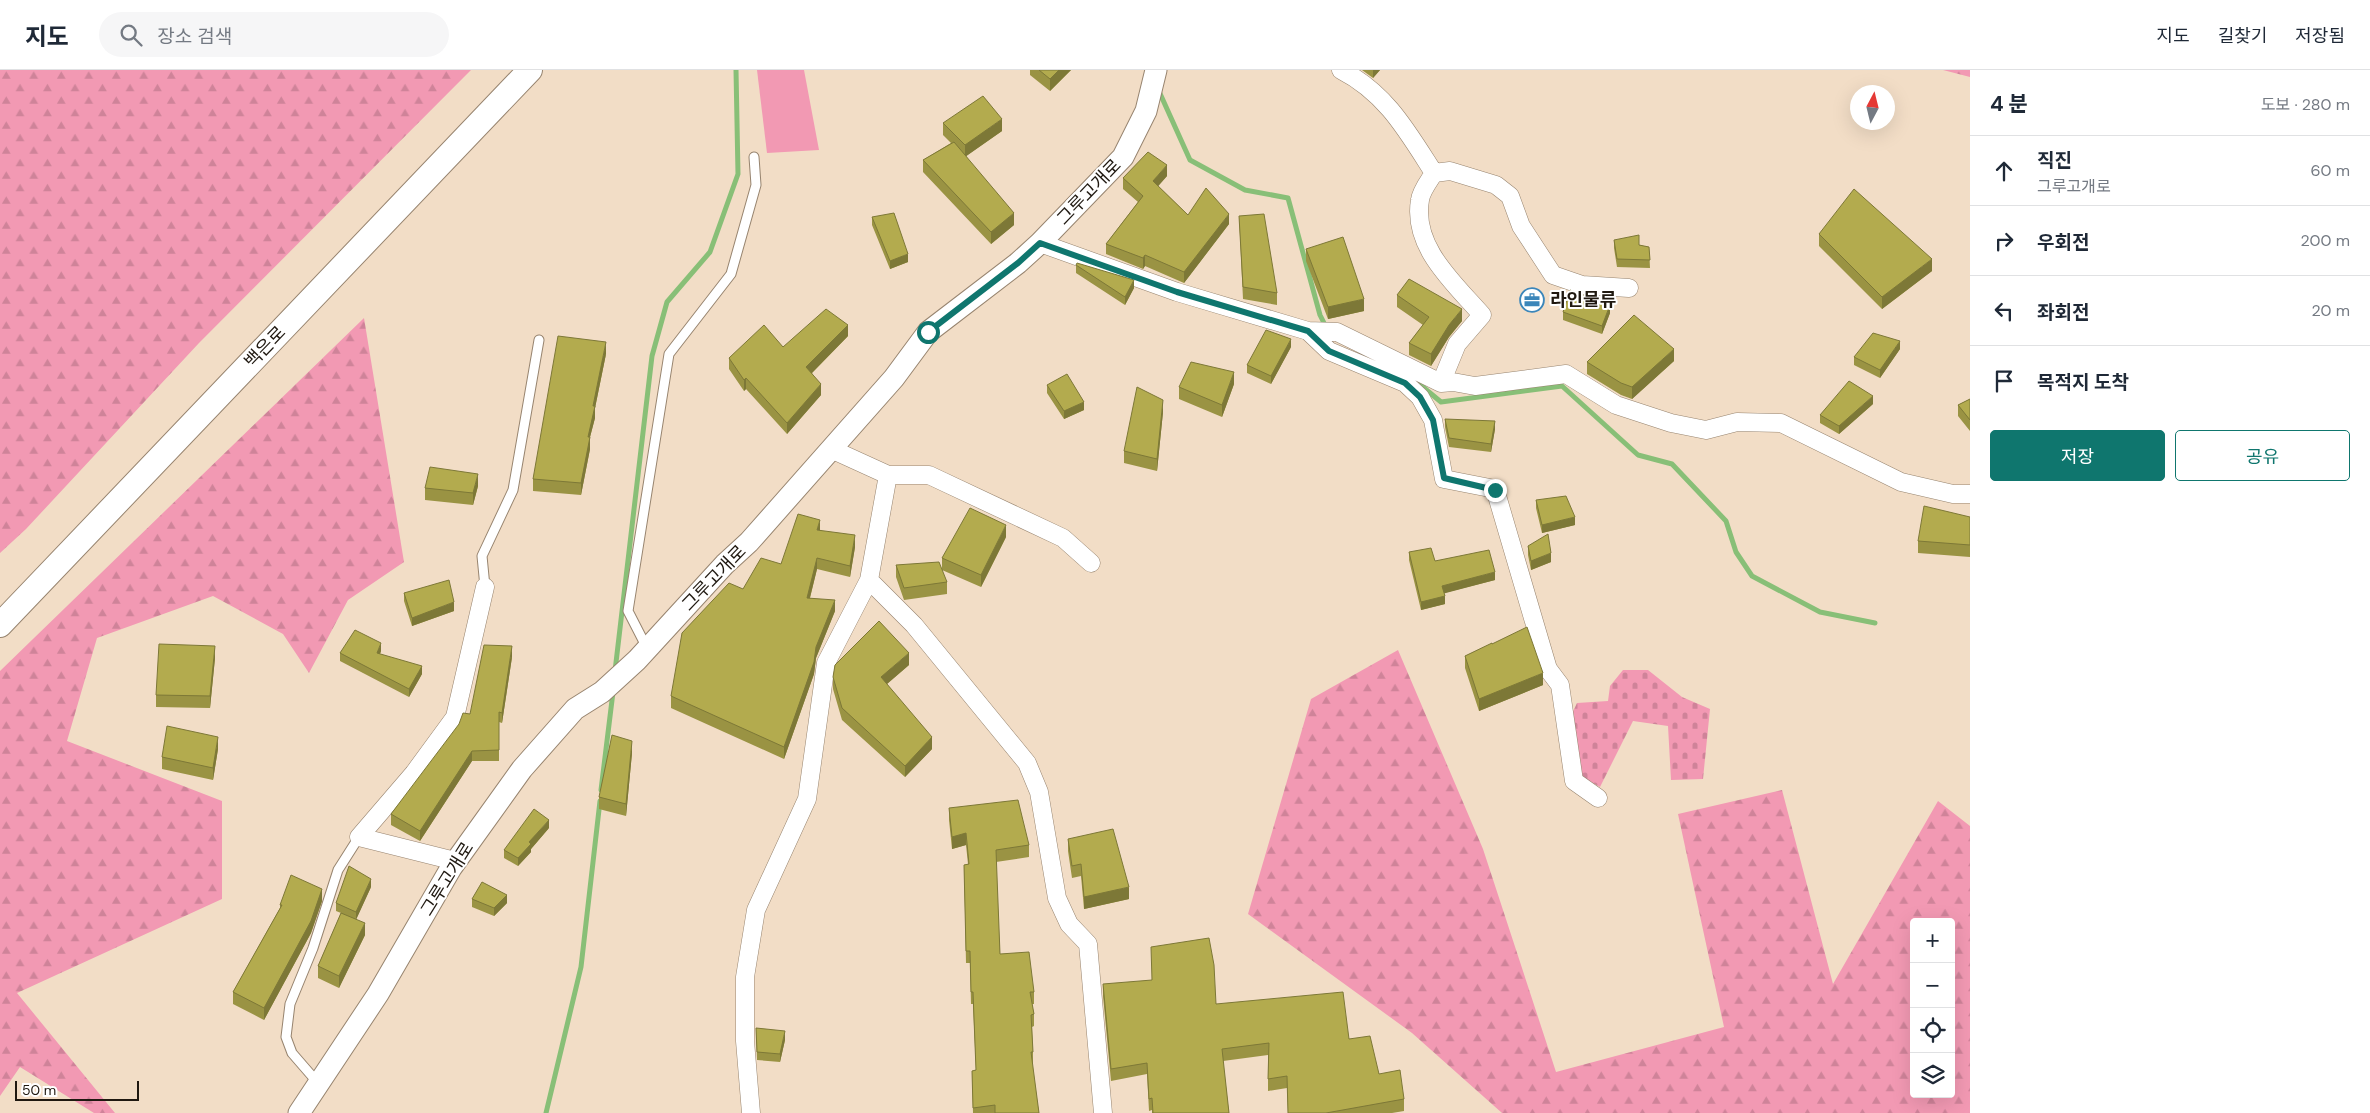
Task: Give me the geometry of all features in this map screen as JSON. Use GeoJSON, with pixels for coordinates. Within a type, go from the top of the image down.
{"type":"FeatureCollection","features":[{"type":"Feature","properties":{"kind":"main road","name":"백은로"},"geometry":{"type":"LineString","coordinates":[[0,625],[530,70]]}},
{"type":"Feature","properties":{"kind":"street"},"geometry":{"type":"LineString","coordinates":[[1341,70],[1360,80],[1392,109],[1434,173]]}},
{"type":"Feature","properties":{"kind":"street","name":"그루고개로"},"geometry":{"type":"LineString","coordinates":[[299,1113],[378,994],[455,862],[522,769],[575,709],[602,692],[642,654],[725,564],[749,542],[894,378],[928,332],[1018,263],[1040,243],[1123,157],[1146,111],[1155,74]]}},
{"type":"Feature","properties":{"kind":"street"},"geometry":{"type":"LineString","coordinates":[[1434,173],[1450,171],[1469,176],[1496,185],[1510,196],[1521,226],[1554,275],[1582,285],[1629,288]]}},
{"type":"Feature","properties":{"kind":"street"},"geometry":{"type":"LineString","coordinates":[[1434,173],[1420,199],[1419,225],[1434,260],[1482,315],[1457,344],[1441,383]]}},
{"type":"Feature","properties":{"kind":"street"},"geometry":{"type":"LineString","coordinates":[[1040,243],[1177,292],[1312,332],[1337,332],[1441,383],[1453,382],[1475,386],[1566,374],[1616,405],[1671,423],[1706,430],[1737,422],[1781,423],[1901,482],[1953,494],[1970,494]]}},
{"type":"Feature","properties":{"kind":"street"},"geometry":{"type":"LineString","coordinates":[[1312,332],[1329,351],[1405,383],[1420,397],[1433,420],[1444,478],[1495,490],[1548,669],[1560,685],[1574,781],[1598,798]]}},
{"type":"Feature","properties":{"kind":"street"},"geometry":{"type":"LineString","coordinates":[[831,449],[888,475],[929,475],[1062,538],[1091,562]]}},
{"type":"Feature","properties":{"kind":"street"},"geometry":{"type":"LineString","coordinates":[[751,1113],[744,1041],[745,978],[756,910],[807,799],[826,663],[868,580],[888,475]]}},
{"type":"Feature","properties":{"kind":"street"},"geometry":{"type":"LineString","coordinates":[[868,580],[914,625],[1027,763],[1039,792],[1057,898],[1069,924],[1088,944],[1103,1113]]}},
{"type":"Feature","properties":{"kind":"street"},"geometry":{"type":"LineString","coordinates":[[455,862],[359,837],[414,773],[456,717],[485,587]]}},
{"type":"Feature","properties":{"kind":"lane"},"geometry":{"type":"LineString","coordinates":[[642,654],[628,611],[669,354],[731,274],[756,186],[754,157]]}},
{"type":"Feature","properties":{"kind":"lane"},"geometry":{"type":"LineString","coordinates":[[485,587],[482,556],[513,490],[539,340]]}},
{"type":"Feature","properties":{"kind":"lane"},"geometry":{"type":"LineString","coordinates":[[318,1083],[292,1053],[286,1037],[290,1004],[314,948],[338,870],[359,837]]}},
{"type":"Feature","properties":{"kind":"green space"},"geometry":{"type":"Polygon","coordinates":[[[0,70],[471,70],[199,343],[26,529],[0,553],[0,70]]]}},
{"type":"Feature","properties":{"kind":"green space"},"geometry":{"type":"Polygon","coordinates":[[[757,70],[804,70],[819,150],[767,153],[757,70]]]}},
{"type":"Feature","properties":{"kind":"green space"},"geometry":{"type":"Polygon","coordinates":[[[1943,70],[1970,70],[1970,77],[1943,70]]]}},
{"type":"Feature","properties":{"kind":"green space"},"geometry":{"type":"Polygon","coordinates":[[[364,318],[404,562],[348,600],[309,673],[283,634],[213,596],[97,638],[67,741],[222,801],[222,899],[17,993],[115,1113],[94,1113],[20,1067],[0,1096],[0,671],[364,318]]]}},
{"type":"Feature","properties":{"kind":"green space"},"geometry":{"type":"Polygon","coordinates":[[[1398,650],[1483,849],[1556,1072],[1724,1027],[1678,814],[1782,790],[1833,984],[1938,801],[1970,826],[1970,1113],[1502,1113],[1412,1033],[1248,914],[1311,699],[1398,650]]]}},
{"type":"Feature","properties":{"kind":"green space"},"geometry":{"type":"Polygon","coordinates":[[[1623,670],[1648,670],[1682,697],[1710,709],[1703,779],[1671,780],[1668,726],[1633,721],[1600,787],[1578,775],[1570,718],[1577,703],[1608,701],[1610,686],[1623,670]]]}},
{"type":"Feature","properties":{"kind":"building"},"geometry":{"type":"Polygon","coordinates":[[[1039,70],[1059,70],[1050,79],[1039,70]]]}},
{"type":"Feature","properties":{"kind":"building"},"geometry":{"type":"Polygon","coordinates":[[[983,96],[1002,119],[965,145],[943,123],[983,96]]]}},
{"type":"Feature","properties":{"kind":"building"},"geometry":{"type":"Polygon","coordinates":[[[954,142],[1014,213],[991,232],[923,160],[954,142]]]}},
{"type":"Feature","properties":{"kind":"building"},"geometry":{"type":"Polygon","coordinates":[[[1148,152],[1167,165],[1153,181],[1188,215],[1206,188],[1229,214],[1184,272],[1145,255],[1143,258],[1106,244],[1143,196],[1123,178],[1148,152]]]}},
{"type":"Feature","properties":{"kind":"building"},"geometry":{"type":"Polygon","coordinates":[[[1854,189],[1932,259],[1882,297],[1819,234],[1854,189]]]}},
{"type":"Feature","properties":{"kind":"building"},"geometry":{"type":"Polygon","coordinates":[[[894,213],[908,254],[890,261],[872,217],[894,213]]]}},
{"type":"Feature","properties":{"kind":"building"},"geometry":{"type":"Polygon","coordinates":[[[1264,214],[1277,293],[1243,287],[1239,216],[1264,214]]]}},
{"type":"Feature","properties":{"kind":"building"},"geometry":{"type":"Polygon","coordinates":[[[1639,235],[1639,245],[1649,247],[1650,260],[1617,259],[1614,240],[1639,235]]]}},
{"type":"Feature","properties":{"kind":"building"},"geometry":{"type":"Polygon","coordinates":[[[1343,237],[1364,299],[1328,307],[1306,249],[1343,237]]]}},
{"type":"Feature","properties":{"kind":"building"},"geometry":{"type":"Polygon","coordinates":[[[1077,263],[1134,280],[1125,297],[1076,265],[1077,263]]]}},
{"type":"Feature","properties":{"kind":"building"},"geometry":{"type":"Polygon","coordinates":[[[1409,279],[1462,309],[1449,325],[1431,354],[1409,343],[1429,317],[1397,295],[1409,279]]]}},
{"type":"Feature","properties":{"kind":"building"},"geometry":{"type":"Polygon","coordinates":[[[1570,290],[1610,305],[1602,326],[1563,312],[1570,290]]]}},
{"type":"Feature","properties":{"kind":"building"},"geometry":{"type":"Polygon","coordinates":[[[826,309],[848,325],[806,367],[821,384],[787,423],[746,378],[744,380],[729,358],[764,325],[783,347],[826,309]]]}},
{"type":"Feature","properties":{"kind":"building"},"geometry":{"type":"Polygon","coordinates":[[[1634,315],[1674,349],[1632,387],[1621,383],[1587,362],[1634,315]]]}},
{"type":"Feature","properties":{"kind":"building"},"geometry":{"type":"Polygon","coordinates":[[[1266,330],[1291,339],[1271,376],[1247,365],[1266,330]]]}},
{"type":"Feature","properties":{"kind":"building"},"geometry":{"type":"Polygon","coordinates":[[[1873,333],[1900,341],[1880,370],[1854,357],[1873,333]]]}},
{"type":"Feature","properties":{"kind":"building"},"geometry":{"type":"Polygon","coordinates":[[[558,336],[606,342],[593,406],[595,406],[581,483],[533,479],[558,336]]]}},
{"type":"Feature","properties":{"kind":"building"},"geometry":{"type":"Polygon","coordinates":[[[1191,362],[1234,372],[1222,405],[1179,387],[1191,362]]]}},
{"type":"Feature","properties":{"kind":"building"},"geometry":{"type":"Polygon","coordinates":[[[1067,374],[1084,402],[1064,411],[1047,385],[1067,374]]]}},
{"type":"Feature","properties":{"kind":"building"},"geometry":{"type":"Polygon","coordinates":[[[1849,381],[1873,396],[1839,426],[1820,415],[1849,381]]]}},
{"type":"Feature","properties":{"kind":"building"},"geometry":{"type":"Polygon","coordinates":[[[1137,387],[1163,400],[1157,459],[1124,451],[1137,387]]]}},
{"type":"Feature","properties":{"kind":"building"},"geometry":{"type":"Polygon","coordinates":[[[1970,399],[1970,420],[1958,405],[1970,399]]]}},
{"type":"Feature","properties":{"kind":"building"},"geometry":{"type":"Polygon","coordinates":[[[1445,419],[1495,421],[1491,444],[1449,438],[1445,419]]]}},
{"type":"Feature","properties":{"kind":"building"},"geometry":{"type":"Polygon","coordinates":[[[430,467],[478,474],[473,493],[425,488],[430,467]]]}},
{"type":"Feature","properties":{"kind":"building"},"geometry":{"type":"Polygon","coordinates":[[[1566,496],[1575,517],[1542,525],[1536,500],[1566,496]]]}},
{"type":"Feature","properties":{"kind":"building"},"geometry":{"type":"Polygon","coordinates":[[[1924,506],[1970,517],[1970,545],[1918,541],[1924,506]]]}},
{"type":"Feature","properties":{"kind":"building"},"geometry":{"type":"Polygon","coordinates":[[[970,508],[1006,525],[981,575],[942,558],[970,508]]]}},
{"type":"Feature","properties":{"kind":"building"},"geometry":{"type":"Polygon","coordinates":[[[798,514],[820,520],[817,530],[855,535],[850,566],[817,558],[807,598],[835,600],[816,647],[814,662],[784,747],[671,696],[682,633],[729,583],[743,589],[761,558],[781,564],[798,514]]]}},
{"type":"Feature","properties":{"kind":"building"},"geometry":{"type":"Polygon","coordinates":[[[1548,534],[1551,553],[1531,561],[1528,546],[1548,534]]]}},
{"type":"Feature","properties":{"kind":"building"},"geometry":{"type":"Polygon","coordinates":[[[1431,548],[1435,561],[1489,550],[1495,572],[1442,586],[1445,596],[1421,602],[1409,552],[1431,548]]]}},
{"type":"Feature","properties":{"kind":"building"},"geometry":{"type":"Polygon","coordinates":[[[939,562],[947,582],[904,588],[896,565],[939,562]]]}},
{"type":"Feature","properties":{"kind":"building"},"geometry":{"type":"Polygon","coordinates":[[[449,580],[454,602],[412,618],[404,593],[449,580]]]}},
{"type":"Feature","properties":{"kind":"building"},"geometry":{"type":"Polygon","coordinates":[[[879,621],[909,653],[881,677],[932,737],[905,766],[842,708],[833,677],[835,665],[879,621]]]}},
{"type":"Feature","properties":{"kind":"building"},"geometry":{"type":"Polygon","coordinates":[[[1527,627],[1543,673],[1479,699],[1465,656],[1527,627]]]}},
{"type":"Feature","properties":{"kind":"building"},"geometry":{"type":"Polygon","coordinates":[[[355,630],[381,643],[377,653],[422,666],[409,689],[340,653],[355,630]]]}},
{"type":"Feature","properties":{"kind":"building"},"geometry":{"type":"Polygon","coordinates":[[[159,644],[215,646],[210,696],[156,695],[159,644]]]}},
{"type":"Feature","properties":{"kind":"building"},"geometry":{"type":"Polygon","coordinates":[[[484,645],[512,646],[502,713],[499,712],[499,750],[472,751],[420,831],[391,814],[459,724],[463,713],[470,714],[484,645]]]}},
{"type":"Feature","properties":{"kind":"building"},"geometry":{"type":"Polygon","coordinates":[[[167,726],[218,737],[213,768],[162,757],[167,726]]]}},
{"type":"Feature","properties":{"kind":"building"},"geometry":{"type":"Polygon","coordinates":[[[612,735],[632,741],[626,804],[599,797],[612,735]]]}},
{"type":"Feature","properties":{"kind":"building"},"geometry":{"type":"Polygon","coordinates":[[[1018,800],[1029,845],[996,850],[1000,954],[1029,952],[1034,992],[1030,992],[1034,1014],[1031,1015],[1033,1052],[1031,1052],[1039,1113],[995,1113],[995,1105],[973,1108],[972,1071],[976,1070],[970,951],[966,951],[964,865],[969,864],[966,833],[952,837],[949,808],[1018,800]]]}},
{"type":"Feature","properties":{"kind":"building"},"geometry":{"type":"Polygon","coordinates":[[[534,809],[549,820],[529,842],[531,844],[518,858],[504,850],[534,809]]]}},
{"type":"Feature","properties":{"kind":"building"},"geometry":{"type":"Polygon","coordinates":[[[1113,829],[1129,887],[1084,897],[1081,864],[1072,866],[1068,839],[1113,829]]]}},
{"type":"Feature","properties":{"kind":"building"},"geometry":{"type":"Polygon","coordinates":[[[349,866],[371,879],[356,912],[336,903],[349,866]]]}},
{"type":"Feature","properties":{"kind":"building"},"geometry":{"type":"Polygon","coordinates":[[[291,875],[322,889],[311,921],[264,1008],[233,992],[282,905],[280,905],[291,875]]]}},
{"type":"Feature","properties":{"kind":"building"},"geometry":{"type":"Polygon","coordinates":[[[482,882],[507,895],[494,908],[472,899],[482,882]]]}},
{"type":"Feature","properties":{"kind":"building"},"geometry":{"type":"Polygon","coordinates":[[[341,913],[365,923],[339,976],[318,966],[341,913]]]}},
{"type":"Feature","properties":{"kind":"building"},"geometry":{"type":"Polygon","coordinates":[[[1209,938],[1214,965],[1216,1004],[1343,992],[1349,1039],[1370,1036],[1379,1074],[1400,1070],[1404,1099],[1326,1113],[1288,1113],[1287,1076],[1268,1079],[1269,1043],[1222,1049],[1229,1113],[1153,1113],[1152,1098],[1149,1099],[1147,1063],[1111,1069],[1103,984],[1152,980],[1151,947],[1209,938]]]}},
{"type":"Feature","properties":{"kind":"building"},"geometry":{"type":"Polygon","coordinates":[[[756,1028],[785,1031],[780,1054],[757,1052],[756,1028]]]}},
{"type":"Feature","properties":{"kind":"waterway"},"geometry":{"type":"LineString","coordinates":[[615,671],[652,356],[667,302],[710,252],[738,174],[736,70]]}},
{"type":"Feature","properties":{"kind":"waterway"},"geometry":{"type":"LineString","coordinates":[[1158,89],[1190,160],[1245,190],[1288,198],[1320,315],[1327,329]]}},
{"type":"Feature","properties":{"kind":"waterway"},"geometry":{"type":"LineString","coordinates":[[1410,379],[1418,383],[1441,402],[1562,386],[1638,455],[1672,464],[1726,521],[1736,552],[1752,576],[1820,612],[1875,623]]}},
{"type":"Feature","properties":{"kind":"waterway"},"geometry":{"type":"LineString","coordinates":[[601,790],[613,692]]}},
{"type":"Feature","properties":{"kind":"waterway"},"geometry":{"type":"LineString","coordinates":[[546,1113],[581,967],[600,801]]}},
{"type":"Feature","properties":{"kind":"place","name":"라인물류"},"geometry":{"type":"Point","coordinates":[1532,300]}},
{"type":"Feature","properties":{"kind":"route"},"geometry":{"type":"LineString","coordinates":[[928,332],[1018,263],[1040,243],[1177,292],[1308,331],[1329,351],[1405,383],[1420,397],[1433,420],[1444,478],[1495,490]]}}]}
